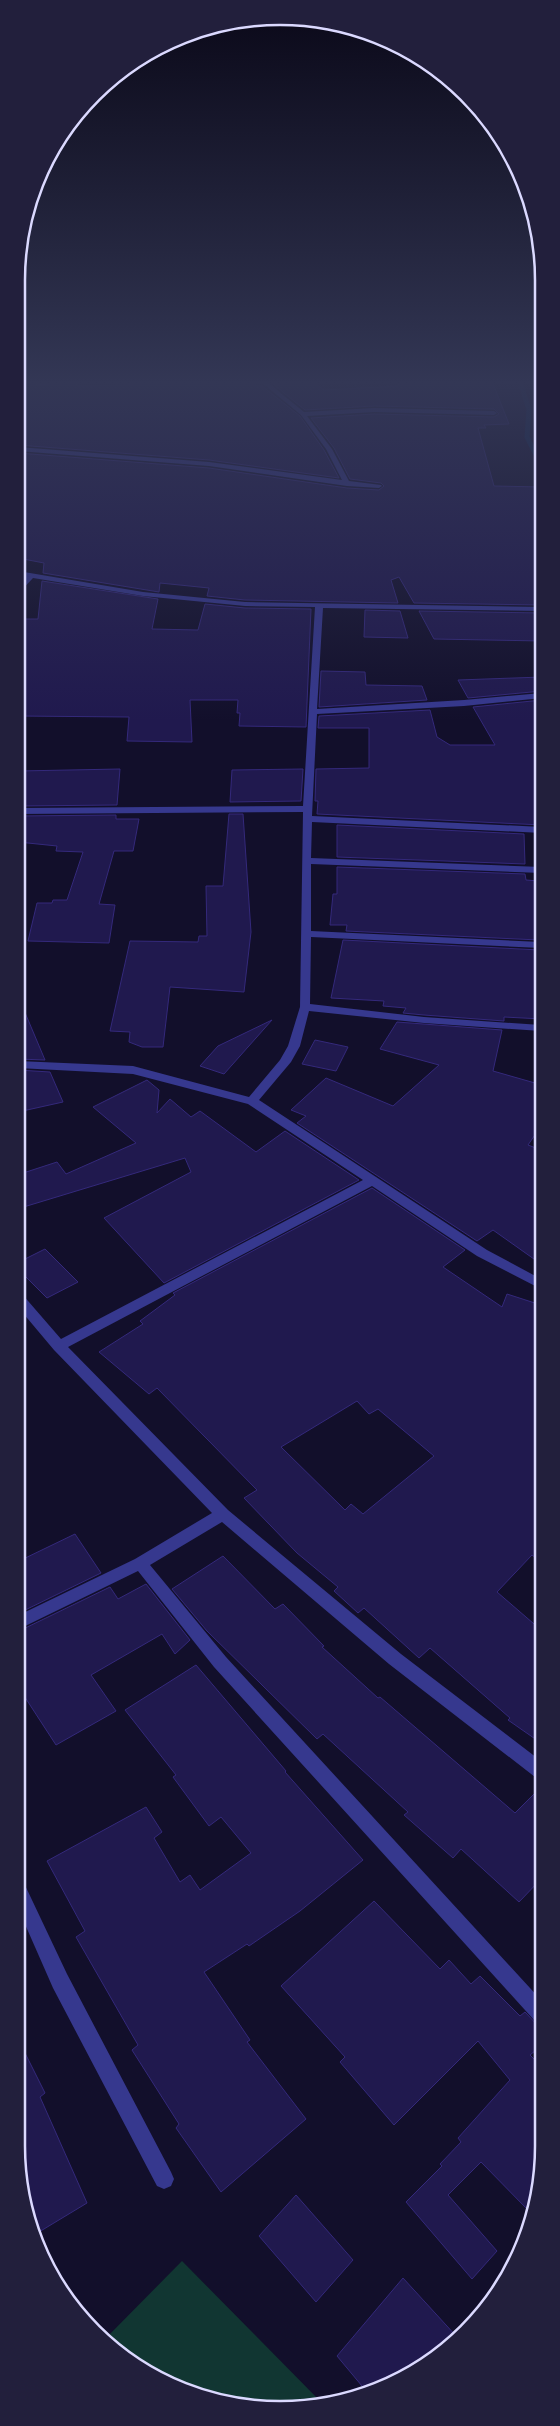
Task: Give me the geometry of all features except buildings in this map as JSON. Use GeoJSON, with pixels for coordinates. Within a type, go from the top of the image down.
{"type":"FeatureCollection","features":[{"type":"Feature","properties":{"kind":"street"},"geometry":{"type":"LineString","coordinates":[[25,575],[198,601],[319,607],[535,608]]}},
{"type":"Feature","properties":{"kind":"street"},"geometry":{"type":"LineString","coordinates":[[25,583],[30,576]]}},
{"type":"Feature","properties":{"kind":"street"},"geometry":{"type":"LineString","coordinates":[[252,1101],[285,1062],[294,1046],[304,1007],[308,814],[319,607]]}},
{"type":"Feature","properties":{"kind":"street"},"geometry":{"type":"LineString","coordinates":[[313,712],[464,703],[535,696]]}},
{"type":"Feature","properties":{"kind":"street"},"geometry":{"type":"LineString","coordinates":[[25,811],[308,814],[535,830]]}},
{"type":"Feature","properties":{"kind":"street"},"geometry":{"type":"LineString","coordinates":[[307,860],[535,870]]}},
{"type":"Feature","properties":{"kind":"street"},"geometry":{"type":"LineString","coordinates":[[306,934],[535,945]]}},
{"type":"Feature","properties":{"kind":"street"},"geometry":{"type":"LineString","coordinates":[[304,1007],[424,1020],[535,1028]]}},
{"type":"Feature","properties":{"kind":"street"},"geometry":{"type":"LineString","coordinates":[[25,1065],[133,1070],[252,1101],[482,1253],[535,1280]]}},
{"type":"Feature","properties":{"kind":"street"},"geometry":{"type":"LineString","coordinates":[[59,1346],[373,1180]]}},
{"type":"Feature","properties":{"kind":"street"},"geometry":{"type":"LineString","coordinates":[[25,1306],[59,1346],[223,1514],[395,1659],[535,1766]]}},
{"type":"Feature","properties":{"kind":"street"},"geometry":{"type":"LineString","coordinates":[[25,1619],[140,1563],[223,1514]]}},
{"type":"Feature","properties":{"kind":"street"},"geometry":{"type":"LineString","coordinates":[[140,1563],[220,1662],[535,2004]]}},
{"type":"Feature","properties":{"kind":"street"},"geometry":{"type":"LineString","coordinates":[[25,1904],[60,1981],[164,2179]]}},
{"type":"Feature","properties":{"kind":"green space"},"geometry":{"type":"Polygon","coordinates":[[[182,2261],[317,2398],[280,2401],[263,2400],[247,2399],[214,2392],[182,2382],[152,2367],[109,2335],[182,2261]]]}}]}
